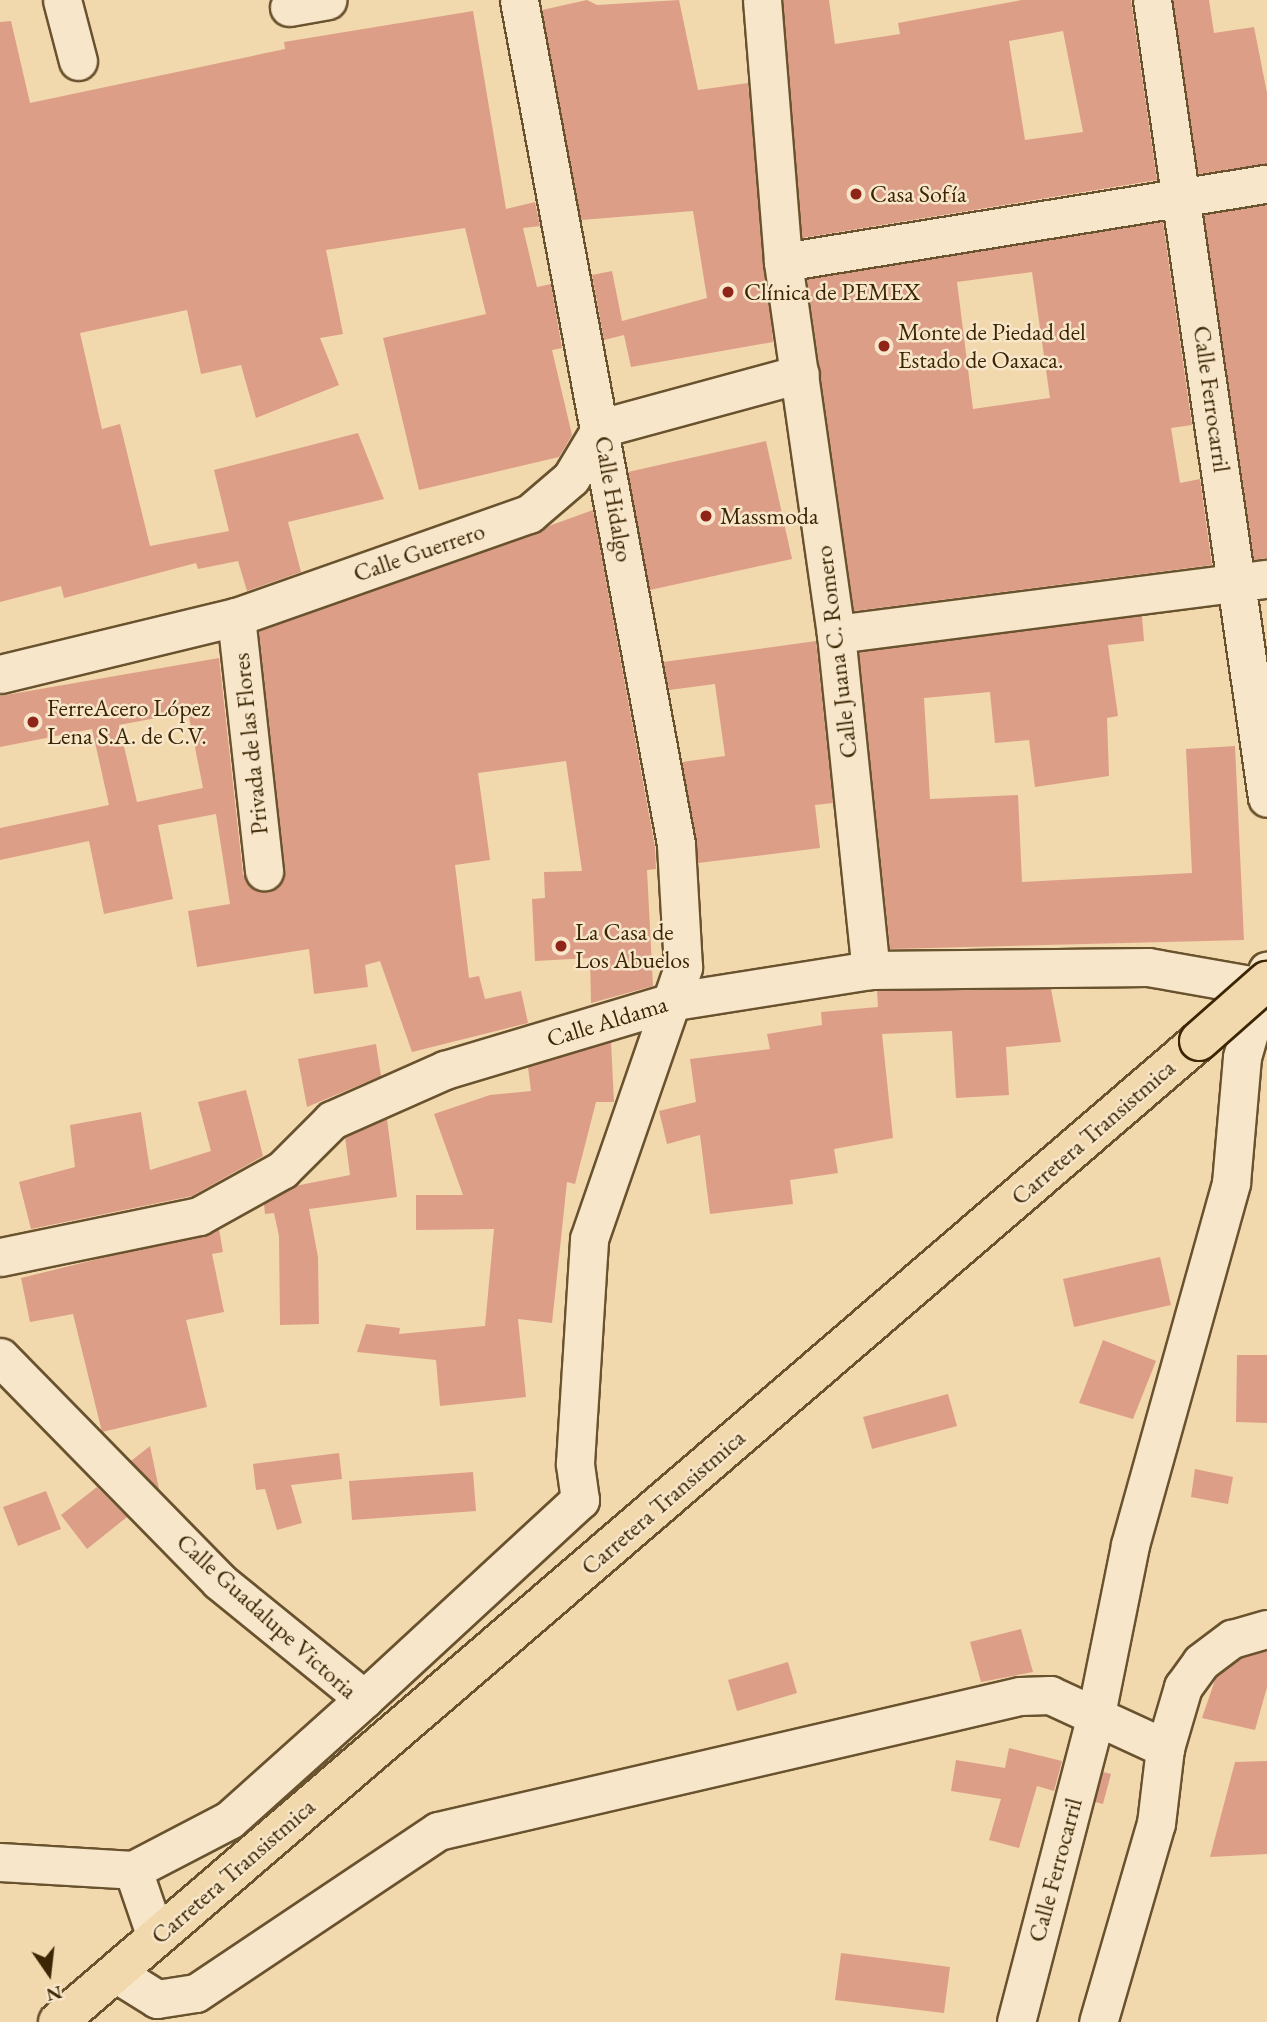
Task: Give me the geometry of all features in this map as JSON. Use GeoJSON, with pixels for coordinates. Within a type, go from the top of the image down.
{"type":"FeatureCollection","features":[{"type":"Feature","properties":{"kind":"main road","name":"Carretera Transistmica"},"geometry":{"type":"LineString","coordinates":[[58,2022],[117,1974],[156,1937],[1265,982]]}},
{"type":"Feature","properties":{"kind":"street"},"geometry":{"type":"LineString","coordinates":[[62,0],[78,61]]}},
{"type":"Feature","properties":{"kind":"street"},"geometry":{"type":"LineString","coordinates":[[289,7],[327,0]]}},
{"type":"Feature","properties":{"kind":"street","name":"Calle Hidalgo"},"geometry":{"type":"LineString","coordinates":[[364,1699],[580,1500],[575,1463],[589,1239],[675,1000],[683,967],[676,844],[601,428],[519,0]]}},
{"type":"Feature","properties":{"kind":"street","name":"Calle Juana C. Romero"},"geometry":{"type":"LineString","coordinates":[[762,0],[783,262],[836,634],[871,970]]}},
{"type":"Feature","properties":{"kind":"street","name":"Calle Ferrocarril"},"geometry":{"type":"LineString","coordinates":[[1152,0],[1252,581],[1267,798]]}},
{"type":"Feature","properties":{"kind":"street"},"geometry":{"type":"LineString","coordinates":[[783,262],[1186,201],[1267,184]]}},
{"type":"Feature","properties":{"kind":"street"},"geometry":{"type":"LineString","coordinates":[[601,428],[800,374]]}},
{"type":"Feature","properties":{"kind":"street","name":"Calle Guerrero"},"geometry":{"type":"LineString","coordinates":[[2,664],[236,617],[529,514],[571,478],[601,428]]}},
{"type":"Feature","properties":{"kind":"street"},"geometry":{"type":"LineString","coordinates":[[836,634],[1252,581]]}},
{"type":"Feature","properties":{"kind":"street","name":"Privada de las Flores"},"geometry":{"type":"LineString","coordinates":[[236,617],[264,871]]}},
{"type":"Feature","properties":{"kind":"street","name":"Calle Aldama"},"geometry":{"type":"LineString","coordinates":[[0,1257],[199,1216],[282,1170],[332,1120],[445,1070],[675,1000],[871,970],[1148,967],[1265,982]]}},
{"type":"Feature","properties":{"kind":"street","name":"Calle Ferrocarril"},"geometry":{"type":"LineString","coordinates":[[1016,2022],[1095,1719],[1130,1545],[1231,1183],[1242,1057],[1265,982]]}},
{"type":"Feature","properties":{"kind":"street","name":"Calle Guadalupe Victoria"},"geometry":{"type":"LineString","coordinates":[[0,1357],[219,1581],[364,1699],[229,1820],[133,1870]]}},
{"type":"Feature","properties":{"kind":"street"},"geometry":{"type":"LineString","coordinates":[[1098,2022],[1156,1823],[1165,1748],[1184,1687],[1201,1662],[1232,1639],[1267,1629]]}},
{"type":"Feature","properties":{"kind":"street"},"geometry":{"type":"LineString","coordinates":[[117,1974],[157,1999],[196,1993],[438,1831],[1020,1696],[1050,1695],[1095,1719],[1165,1748]]}},
{"type":"Feature","properties":{"kind":"street"},"geometry":{"type":"LineString","coordinates":[[0,1862],[75,1864],[133,1870],[156,1937]]}},
{"type":"Feature","properties":{"kind":"building"},"geometry":{"type":"Polygon","coordinates":[[[587,0],[597,5],[679,0],[698,90],[748,83],[773,342],[631,367],[624,335],[604,340],[592,275],[612,271],[622,321],[707,298],[693,211],[581,220],[542,10],[587,0]]]}},
{"type":"Feature","properties":{"kind":"building"},"geometry":{"type":"Polygon","coordinates":[[[783,0],[829,0],[835,44],[900,34],[898,23],[1022,0],[1131,0],[1157,180],[802,238],[783,0]],[[1063,31],[1009,41],[1025,140],[1083,132],[1063,31]]]}},
{"type":"Feature","properties":{"kind":"building"},"geometry":{"type":"Polygon","coordinates":[[[1173,0],[1209,0],[1214,33],[1254,27],[1267,93],[1267,164],[1198,174],[1173,0]]]}},
{"type":"Feature","properties":{"kind":"building"},"geometry":{"type":"Polygon","coordinates":[[[473,11],[506,209],[535,202],[540,226],[523,228],[537,287],[551,284],[562,348],[552,350],[572,435],[559,457],[419,490],[383,338],[486,314],[465,228],[326,250],[343,334],[320,338],[339,385],[256,418],[241,365],[201,374],[187,310],[80,333],[102,429],[120,424],[150,546],[229,531],[214,470],[358,433],[384,499],[288,522],[301,572],[247,591],[238,561],[198,569],[196,563],[64,598],[61,586],[0,602],[0,22],[11,21],[30,103],[285,49],[284,42],[473,11]]]}},
{"type":"Feature","properties":{"kind":"building"},"geometry":{"type":"Polygon","coordinates":[[[1267,205],[1267,558],[1254,560],[1204,215],[1267,205]]]}},
{"type":"Feature","properties":{"kind":"building"},"geometry":{"type":"Polygon","coordinates":[[[1163,222],[1192,425],[1171,428],[1180,483],[1200,479],[1212,565],[854,611],[807,279],[1163,222]],[[1032,272],[957,282],[973,409],[1050,398],[1032,272]]]}},
{"type":"Feature","properties":{"kind":"building","name":"Massmoda"},"geometry":{"type":"Polygon","coordinates":[[[766,441],[792,559],[650,590],[628,472],[766,441]]]}},
{"type":"Feature","properties":{"kind":"building"},"geometry":{"type":"Polygon","coordinates":[[[593,510],[655,847],[656,869],[647,870],[653,986],[591,1003],[590,958],[535,961],[532,899],[545,898],[544,872],[582,871],[566,761],[478,773],[490,860],[455,865],[469,978],[479,976],[485,999],[521,991],[528,1023],[412,1052],[380,961],[365,965],[368,987],[314,994],[309,949],[197,967],[188,911],[230,904],[216,814],[158,825],[173,899],[104,914],[89,841],[0,860],[0,828],[109,805],[92,729],[0,747],[0,696],[219,658],[243,874],[255,890],[276,888],[285,869],[259,631],[593,510]],[[188,712],[119,725],[137,802],[203,788],[188,712]]]}},
{"type":"Feature","properties":{"kind":"building"},"geometry":{"type":"Polygon","coordinates":[[[1142,616],[1144,641],[1108,645],[1118,716],[1107,718],[1109,776],[1035,787],[1029,740],[995,743],[990,692],[924,698],[930,799],[1018,795],[1022,882],[1192,873],[1186,749],[1235,746],[1244,940],[890,949],[859,652],[1142,616]]]}},
{"type":"Feature","properties":{"kind":"building"},"geometry":{"type":"Polygon","coordinates":[[[816,641],[833,803],[815,805],[820,848],[698,863],[682,762],[725,756],[715,684],[669,690],[663,662],[816,641]]]}},
{"type":"Feature","properties":{"kind":"building"},"geometry":{"type":"Polygon","coordinates":[[[1051,989],[1061,1042],[1006,1047],[1009,1095],[956,1098],[952,1031],[882,1034],[893,1138],[834,1149],[838,1173],[790,1180],[793,1204],[710,1214],[700,1135],[667,1144],[659,1111],[696,1102],[690,1059],[770,1049],[767,1034],[822,1025],[821,1012],[878,1007],[877,991],[1051,989]]]}},
{"type":"Feature","properties":{"kind":"building"},"geometry":{"type":"Polygon","coordinates":[[[611,1042],[614,1102],[596,1102],[575,1184],[567,1182],[552,1323],[518,1319],[526,1397],[440,1406],[436,1360],[357,1352],[366,1324],[400,1328],[399,1334],[485,1326],[494,1229],[416,1230],[416,1195],[463,1195],[434,1114],[490,1095],[531,1091],[528,1067],[611,1042]]]}},
{"type":"Feature","properties":{"kind":"building"},"geometry":{"type":"Polygon","coordinates":[[[376,1044],[381,1076],[307,1107],[298,1059],[376,1044]]]}},
{"type":"Feature","properties":{"kind":"building"},"geometry":{"type":"Polygon","coordinates":[[[246,1090],[263,1156],[192,1196],[31,1229],[19,1182],[75,1167],[70,1125],[141,1112],[150,1170],[211,1151],[198,1102],[246,1090]]]}},
{"type":"Feature","properties":{"kind":"building"},"geometry":{"type":"Polygon","coordinates":[[[387,1119],[397,1197],[309,1209],[318,1257],[319,1324],[280,1325],[279,1236],[274,1213],[265,1214],[264,1204],[295,1186],[350,1175],[345,1137],[387,1119]]]}},
{"type":"Feature","properties":{"kind":"building"},"geometry":{"type":"Polygon","coordinates":[[[219,1229],[223,1252],[212,1254],[224,1312],[186,1320],[207,1407],[102,1432],[73,1314],[30,1322],[21,1278],[219,1229]]]}},
{"type":"Feature","properties":{"kind":"building"},"geometry":{"type":"Polygon","coordinates":[[[1160,1257],[1171,1305],[1074,1327],[1063,1279],[1160,1257]]]}},
{"type":"Feature","properties":{"kind":"building"},"geometry":{"type":"Polygon","coordinates":[[[1103,1340],[1156,1361],[1133,1419],[1079,1403],[1103,1340]]]}},
{"type":"Feature","properties":{"kind":"building"},"geometry":{"type":"Polygon","coordinates":[[[1237,1355],[1267,1355],[1267,1423],[1236,1422],[1237,1355]]]}},
{"type":"Feature","properties":{"kind":"building"},"geometry":{"type":"Polygon","coordinates":[[[948,1394],[957,1426],[872,1449],[863,1417],[948,1394]]]}},
{"type":"Feature","properties":{"kind":"building"},"geometry":{"type":"Polygon","coordinates":[[[150,1446],[159,1489],[131,1461],[150,1446]]]}},
{"type":"Feature","properties":{"kind":"building"},"geometry":{"type":"Polygon","coordinates":[[[339,1453],[342,1479],[291,1485],[302,1523],[277,1530],[265,1489],[256,1490],[253,1464],[339,1453]]]}},
{"type":"Feature","properties":{"kind":"building"},"geometry":{"type":"Polygon","coordinates":[[[1195,1469],[1233,1477],[1228,1504],[1191,1497],[1195,1469]]]}},
{"type":"Feature","properties":{"kind":"building"},"geometry":{"type":"Polygon","coordinates":[[[473,1472],[476,1511],[352,1520],[349,1481],[473,1472]]]}},
{"type":"Feature","properties":{"kind":"building"},"geometry":{"type":"Polygon","coordinates":[[[97,1487],[127,1517],[87,1549],[61,1515],[97,1487]]]}},
{"type":"Feature","properties":{"kind":"building"},"geometry":{"type":"Polygon","coordinates":[[[46,1491],[61,1529],[18,1546],[3,1507],[46,1491]]]}},
{"type":"Feature","properties":{"kind":"building"},"geometry":{"type":"Polygon","coordinates":[[[1021,1629],[1033,1672],[981,1682],[970,1642],[1021,1629]]]}},
{"type":"Feature","properties":{"kind":"building"},"geometry":{"type":"Polygon","coordinates":[[[1267,1651],[1267,1687],[1255,1730],[1202,1718],[1216,1677],[1241,1658],[1267,1651]]]}},
{"type":"Feature","properties":{"kind":"building"},"geometry":{"type":"Polygon","coordinates":[[[788,1662],[797,1693],[737,1711],[728,1680],[788,1662]]]}},
{"type":"Feature","properties":{"kind":"building"},"geometry":{"type":"Polygon","coordinates":[[[1009,1748],[1062,1761],[1054,1791],[1037,1786],[1019,1848],[989,1840],[1001,1799],[951,1791],[956,1760],[1005,1768],[1009,1748]]]}},
{"type":"Feature","properties":{"kind":"building"},"geometry":{"type":"Polygon","coordinates":[[[1267,1761],[1267,1854],[1210,1857],[1235,1762],[1267,1761]]]}},
{"type":"Feature","properties":{"kind":"building"},"geometry":{"type":"Polygon","coordinates":[[[1103,1772],[1111,1774],[1103,1804],[1095,1802],[1103,1772]]]}},
{"type":"Feature","properties":{"kind":"building"},"geometry":{"type":"Polygon","coordinates":[[[841,1953],[950,1967],[944,2013],[835,2000],[841,1953]]]}},
{"type":"Feature","properties":{"kind":"place","name":"Casa Sofía"},"geometry":{"type":"Point","coordinates":[856,194]}},
{"type":"Feature","properties":{"kind":"place","name":"Clínica de PEMEX"},"geometry":{"type":"Point","coordinates":[728,292]}},
{"type":"Feature","properties":{"kind":"place","name":"Monte de Piedad del Estado de Oaxaca."},"geometry":{"type":"Point","coordinates":[884,346]}},
{"type":"Feature","properties":{"kind":"place","name":"Massmoda"},"geometry":{"type":"Point","coordinates":[706,516]}},
{"type":"Feature","properties":{"kind":"place","name":"FerreAcero López Lena S.A. de C.V."},"geometry":{"type":"Point","coordinates":[33,722]}},
{"type":"Feature","properties":{"kind":"place","name":"La Casa de Los Abuelos"},"geometry":{"type":"Point","coordinates":[561,946]}}]}
